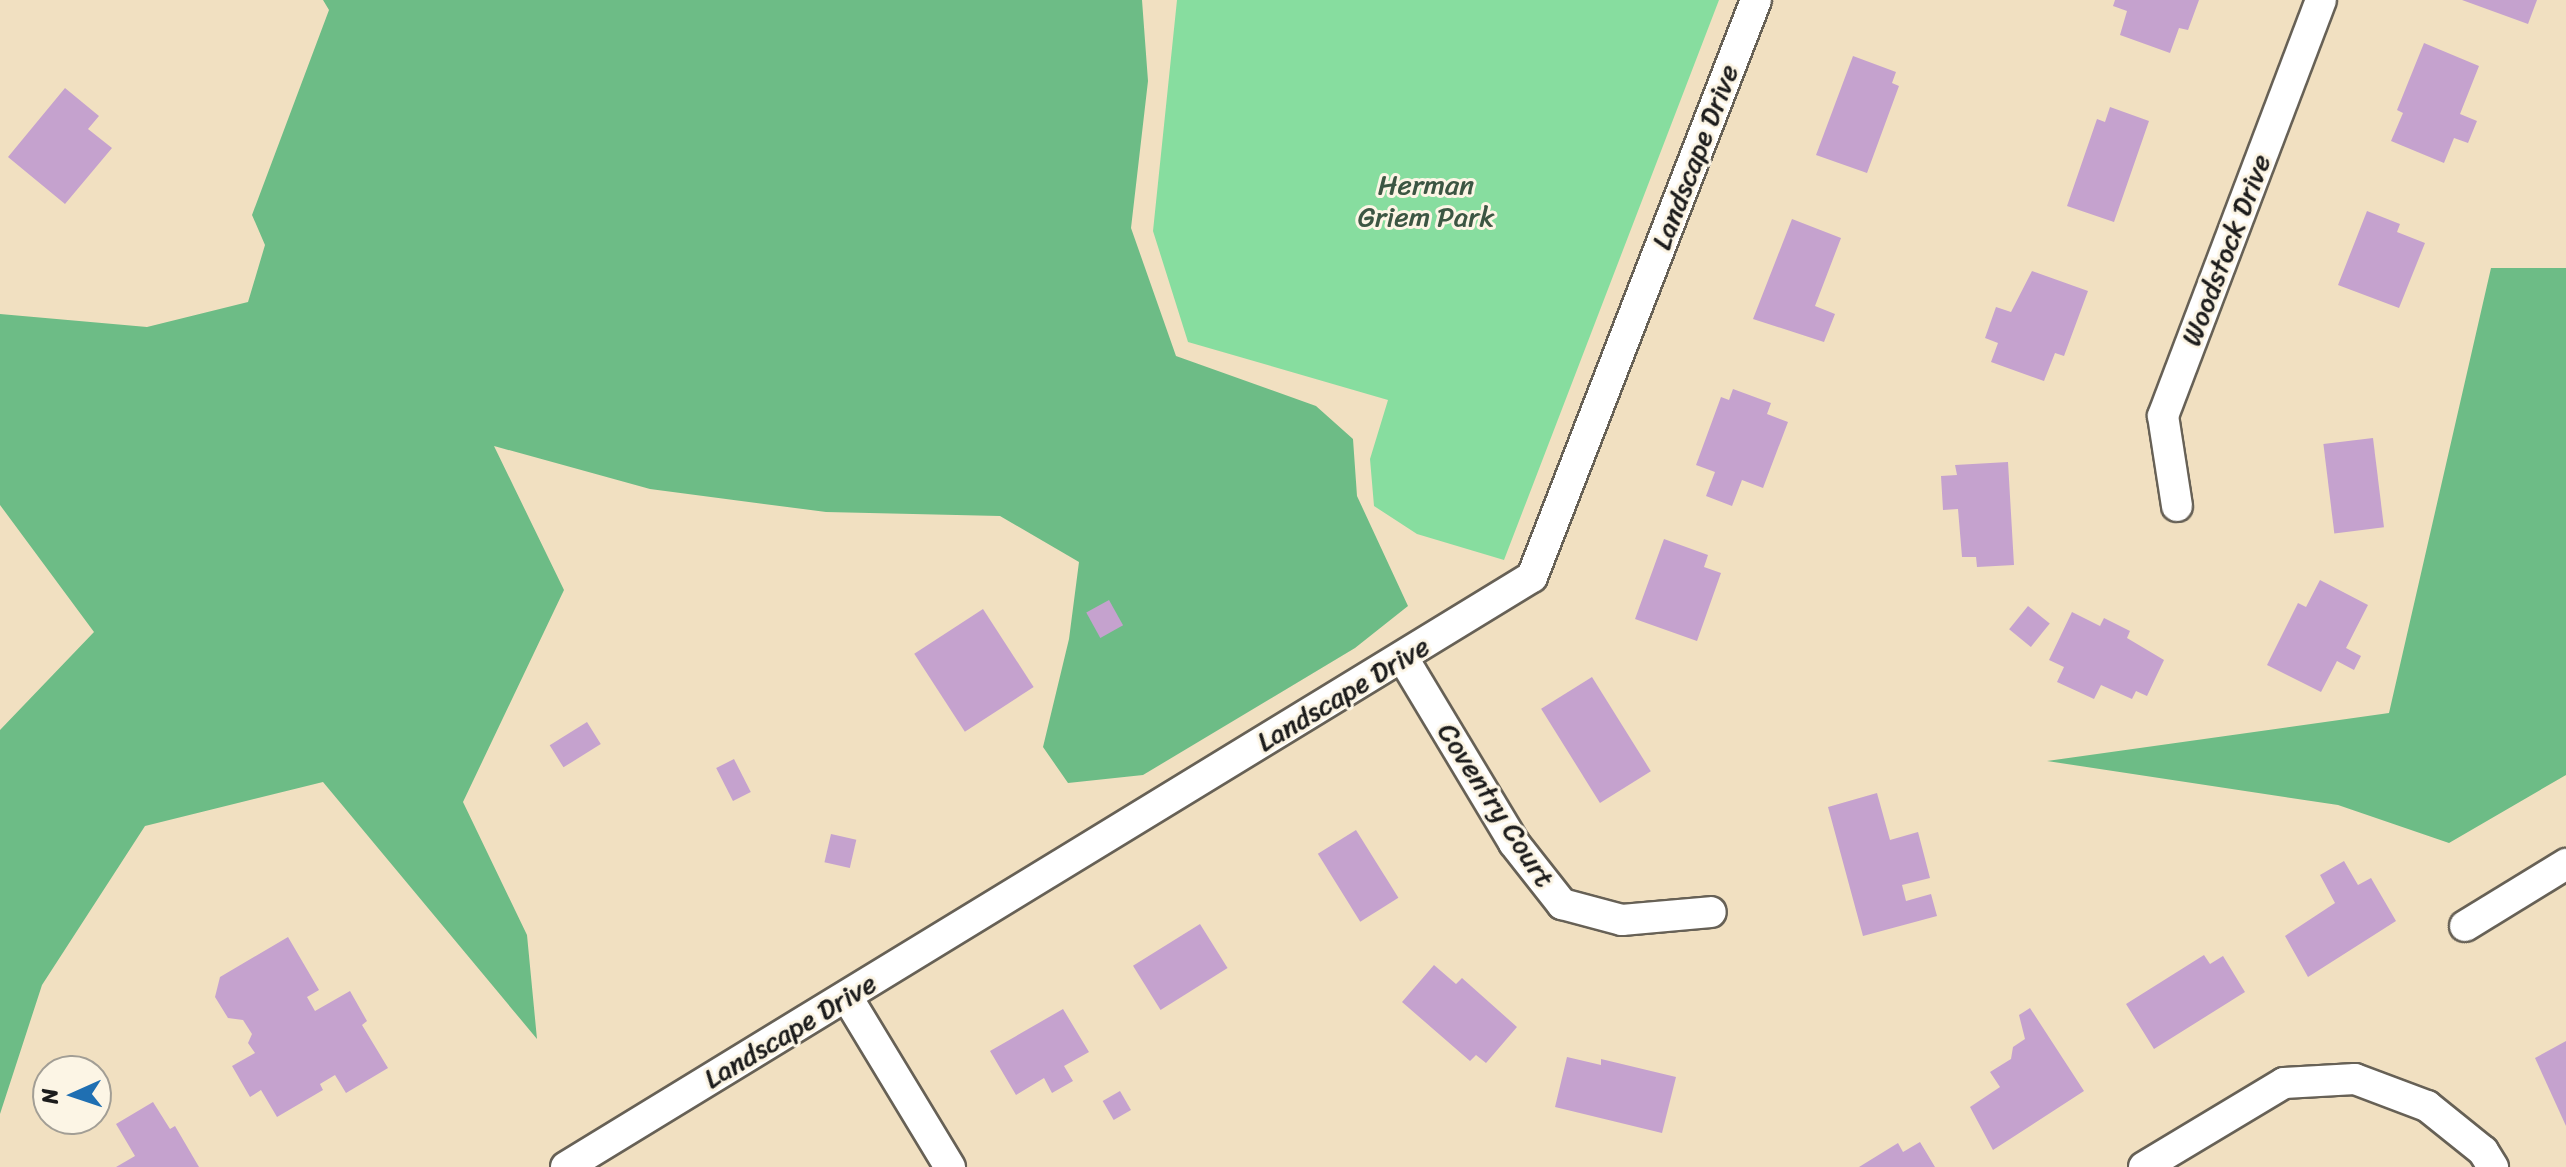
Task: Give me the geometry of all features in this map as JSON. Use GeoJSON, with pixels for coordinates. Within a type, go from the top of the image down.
{"type":"FeatureCollection","features":[{"type":"Feature","properties":{"kind":"street","name":"Landscape Drive"},"geometry":{"type":"LineString","coordinates":[[566,1167],[1532,577],[1756,0]]}},
{"type":"Feature","properties":{"kind":"street","name":"Woodstock Drive"},"geometry":{"type":"LineString","coordinates":[[2177,506],[2163,416],[2321,0]]}},
{"type":"Feature","properties":{"kind":"street","name":"Coventry Court"},"geometry":{"type":"LineString","coordinates":[[1403,658],[1514,843],[1562,904],[1622,920],[1711,912]]}},
{"type":"Feature","properties":{"kind":"street"},"geometry":{"type":"LineString","coordinates":[[2465,926],[2566,864]]}},
{"type":"Feature","properties":{"kind":"street"},"geometry":{"type":"LineString","coordinates":[[847,997],[950,1167]]}},
{"type":"Feature","properties":{"kind":"street"},"geometry":{"type":"LineString","coordinates":[[2144,1167],[2284,1083],[2355,1079],[2427,1106],[2483,1151],[2493,1167]]}},
{"type":"Feature","properties":{"kind":"green space"},"geometry":{"type":"Polygon","coordinates":[[[323,0],[1142,0],[1148,81],[1131,228],[1176,356],[1316,406],[1353,439],[1357,496],[1408,606],[1355,648],[1143,775],[1068,783],[1043,747],[1069,639],[1079,562],[1000,516],[826,512],[650,489],[494,446],[564,590],[463,802],[527,935],[537,1039],[323,782],[145,826],[42,985],[0,1114],[0,730],[94,632],[0,505],[0,314],[147,327],[248,302],[265,245],[252,215],[329,10],[323,0]]]}},
{"type":"Feature","properties":{"kind":"green space","name":"Herman Griem Park"},"geometry":{"type":"Polygon","coordinates":[[[1177,0],[1719,0],[1504,560],[1417,534],[1374,506],[1370,459],[1388,400],[1188,342],[1153,231],[1177,0]]]}},
{"type":"Feature","properties":{"kind":"green space"},"geometry":{"type":"Polygon","coordinates":[[[2491,268],[2566,268],[2566,775],[2449,843],[2338,805],[2047,761],[2389,713],[2491,268]]]}},
{"type":"Feature","properties":{"kind":"building"},"geometry":{"type":"Polygon","coordinates":[[[2115,0],[2199,0],[2188,30],[2179,28],[2170,53],[2120,35],[2127,11],[2113,6],[2115,0]]]}},
{"type":"Feature","properties":{"kind":"building"},"geometry":{"type":"Polygon","coordinates":[[[2462,0],[2537,0],[2528,24],[2462,0]]]}},
{"type":"Feature","properties":{"kind":"building"},"geometry":{"type":"Polygon","coordinates":[[[2424,43],[2479,66],[2460,114],[2477,121],[2468,143],[2454,138],[2444,163],[2391,141],[2403,113],[2397,110],[2424,43]]]}},
{"type":"Feature","properties":{"kind":"building"},"geometry":{"type":"Polygon","coordinates":[[[1853,56],[1896,72],[1892,83],[1899,86],[1867,173],[1816,155],[1853,56]]]}},
{"type":"Feature","properties":{"kind":"building"},"geometry":{"type":"Polygon","coordinates":[[[65,88],[99,116],[88,129],[112,148],[65,204],[8,157],[65,88]]]}},
{"type":"Feature","properties":{"kind":"building"},"geometry":{"type":"Polygon","coordinates":[[[2110,107],[2149,121],[2114,222],[2067,206],[2097,119],[2105,122],[2110,107]]]}},
{"type":"Feature","properties":{"kind":"building"},"geometry":{"type":"Polygon","coordinates":[[[2367,211],[2400,224],[2397,232],[2425,243],[2399,308],[2338,285],[2367,211]]]}},
{"type":"Feature","properties":{"kind":"building"},"geometry":{"type":"Polygon","coordinates":[[[1792,219],[1841,238],[1815,306],[1835,314],[1824,342],[1753,319],[1792,219]]]}},
{"type":"Feature","properties":{"kind":"building"},"geometry":{"type":"Polygon","coordinates":[[[2032,271],[2088,291],[2064,356],[2055,353],[2044,381],[1991,362],[1998,343],[1985,338],[1996,307],[2011,312],[2032,271]]]}},
{"type":"Feature","properties":{"kind":"building"},"geometry":{"type":"Polygon","coordinates":[[[1733,389],[1771,403],[1767,414],[1788,422],[1763,488],[1742,480],[1732,506],[1706,496],[1715,472],[1696,465],[1721,397],[1729,400],[1733,389]]]}},
{"type":"Feature","properties":{"kind":"building"},"geometry":{"type":"Polygon","coordinates":[[[2373,438],[2384,527],[2334,533],[2323,444],[2373,438]]]}},
{"type":"Feature","properties":{"kind":"building"},"geometry":{"type":"Polygon","coordinates":[[[2008,462],[2014,565],[1977,567],[1976,557],[1962,557],[1958,509],[1943,510],[1941,476],[1957,475],[1955,465],[2008,462]]]}},
{"type":"Feature","properties":{"kind":"building"},"geometry":{"type":"Polygon","coordinates":[[[1664,539],[1708,555],[1704,567],[1721,573],[1697,641],[1635,619],[1664,539]]]}},
{"type":"Feature","properties":{"kind":"building"},"geometry":{"type":"Polygon","coordinates":[[[2320,580],[2368,605],[2346,648],[2361,656],[2354,670],[2337,661],[2321,692],[2267,665],[2298,603],[2306,607],[2320,580]]]}},
{"type":"Feature","properties":{"kind":"building"},"geometry":{"type":"Polygon","coordinates":[[[1109,600],[1123,625],[1100,638],[1086,613],[1109,600]]]}},
{"type":"Feature","properties":{"kind":"building"},"geometry":{"type":"Polygon","coordinates":[[[2028,606],[2050,624],[2031,647],[2009,629],[2028,606]]]}},
{"type":"Feature","properties":{"kind":"building"},"geometry":{"type":"Polygon","coordinates":[[[983,609],[1034,687],[965,732],[914,654],[983,609]]]}},
{"type":"Feature","properties":{"kind":"building"},"geometry":{"type":"Polygon","coordinates":[[[2072,612],[2100,626],[2104,618],[2130,631],[2127,638],[2164,660],[2147,696],[2136,691],[2132,699],[2101,685],[2094,699],[2057,682],[2064,667],[2049,660],[2072,612]]]}},
{"type":"Feature","properties":{"kind":"building"},"geometry":{"type":"Polygon","coordinates":[[[1592,677],[1651,771],[1600,803],[1541,709],[1592,677]]]}},
{"type":"Feature","properties":{"kind":"building"},"geometry":{"type":"Polygon","coordinates":[[[587,722],[601,744],[563,767],[550,745],[587,722]]]}},
{"type":"Feature","properties":{"kind":"building"},"geometry":{"type":"Polygon","coordinates":[[[734,759],[751,792],[733,801],[716,768],[734,759]]]}},
{"type":"Feature","properties":{"kind":"building"},"geometry":{"type":"Polygon","coordinates":[[[1877,793],[1890,840],[1918,832],[1930,878],[1902,885],[1906,901],[1931,894],[1937,916],[1863,936],[1828,807],[1877,793]]]}},
{"type":"Feature","properties":{"kind":"building"},"geometry":{"type":"Polygon","coordinates":[[[1356,830],[1398,898],[1360,922],[1318,854],[1356,830]]]}},
{"type":"Feature","properties":{"kind":"building"},"geometry":{"type":"Polygon","coordinates":[[[831,834],[856,840],[850,868],[824,862],[831,834]]]}},
{"type":"Feature","properties":{"kind":"building"},"geometry":{"type":"Polygon","coordinates":[[[2344,861],[2358,885],[2371,878],[2396,921],[2308,977],[2285,936],[2335,903],[2320,875],[2344,861]]]}},
{"type":"Feature","properties":{"kind":"building"},"geometry":{"type":"Polygon","coordinates":[[[1200,924],[1228,968],[1161,1010],[1133,966],[1200,924]]]}},
{"type":"Feature","properties":{"kind":"building"},"geometry":{"type":"Polygon","coordinates":[[[288,937],[319,990],[307,997],[315,1011],[350,991],[367,1021],[362,1025],[388,1068],[346,1093],[335,1075],[320,1084],[323,1090],[277,1117],[261,1090],[250,1097],[232,1066],[255,1053],[248,1043],[252,1034],[243,1020],[228,1018],[215,997],[220,977],[288,937]]]}},
{"type":"Feature","properties":{"kind":"building"},"geometry":{"type":"Polygon","coordinates":[[[2204,955],[2210,964],[2223,956],[2245,992],[2154,1049],[2126,1004],[2204,955]]]}},
{"type":"Feature","properties":{"kind":"building"},"geometry":{"type":"Polygon","coordinates":[[[1434,965],[1456,984],[1462,978],[1517,1027],[1486,1063],[1476,1055],[1470,1061],[1402,1002],[1434,965]]]}},
{"type":"Feature","properties":{"kind":"building"},"geometry":{"type":"Polygon","coordinates":[[[2030,1008],[2084,1091],[1993,1150],[1970,1107],[2000,1087],[1990,1072],[2011,1059],[2013,1047],[2025,1039],[2019,1015],[2030,1008]]]}},
{"type":"Feature","properties":{"kind":"building"},"geometry":{"type":"Polygon","coordinates":[[[1063,1009],[1089,1052],[1064,1066],[1073,1081],[1052,1093],[1044,1078],[1016,1095],[990,1051],[1063,1009]]]}},
{"type":"Feature","properties":{"kind":"building"},"geometry":{"type":"Polygon","coordinates":[[[2566,1041],[2566,1126],[2535,1058],[2566,1041]]]}},
{"type":"Feature","properties":{"kind":"building"},"geometry":{"type":"Polygon","coordinates":[[[1567,1057],[1601,1065],[1601,1059],[1676,1077],[1662,1133],[1555,1107],[1567,1057]]]}},
{"type":"Feature","properties":{"kind":"building"},"geometry":{"type":"Polygon","coordinates":[[[1120,1091],[1131,1110],[1114,1120],[1103,1101],[1120,1091]]]}},
{"type":"Feature","properties":{"kind":"building"},"geometry":{"type":"Polygon","coordinates":[[[153,1102],[170,1129],[175,1126],[199,1167],[116,1167],[135,1156],[116,1124],[153,1102]]]}},
{"type":"Feature","properties":{"kind":"building"},"geometry":{"type":"Polygon","coordinates":[[[1920,1142],[1935,1167],[1859,1167],[1898,1143],[1903,1152],[1920,1142]]]}}]}
